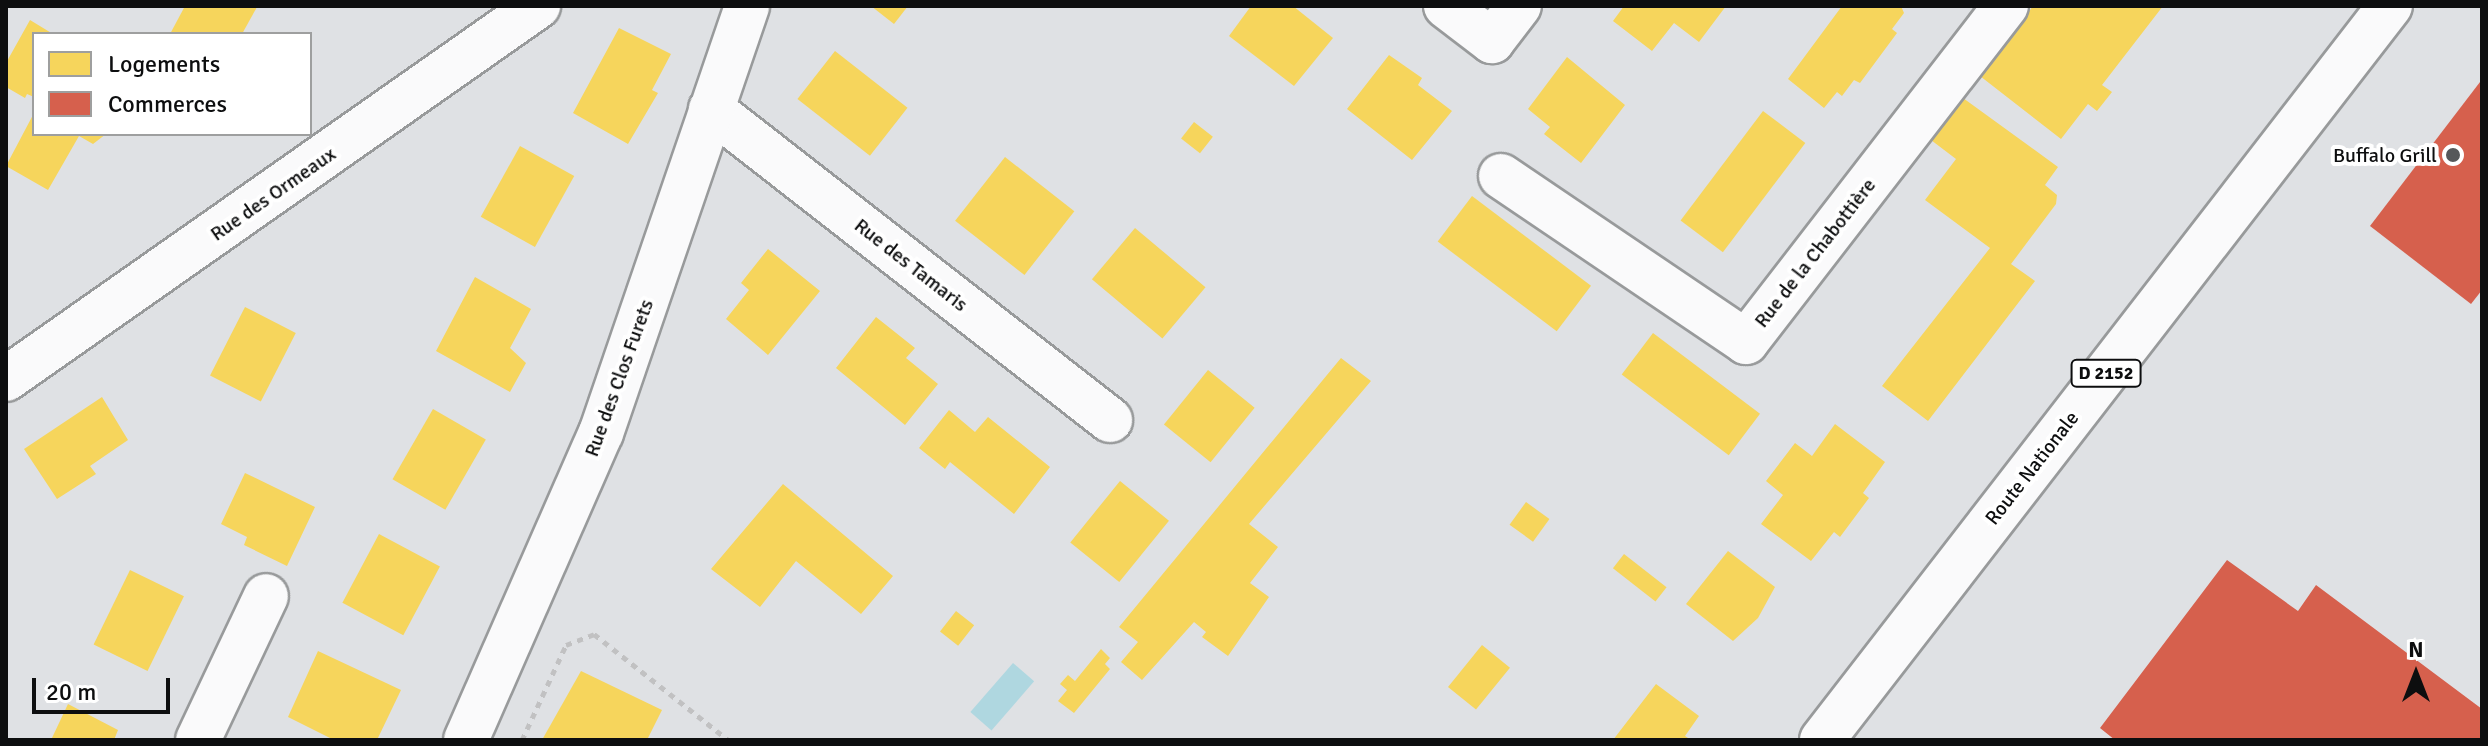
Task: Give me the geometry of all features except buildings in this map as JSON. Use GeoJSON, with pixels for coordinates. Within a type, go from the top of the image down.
{"type":"FeatureCollection","features":[{"type":"Feature","properties":{"kind":"street","name":"Rue des Ormeaux"},"geometry":{"type":"LineString","coordinates":[[6,379],[538,6]]}},
{"type":"Feature","properties":{"kind":"street","name":"Rue des Clos Furets"},"geometry":{"type":"LineString","coordinates":[[466,740],[601,433],[747,6]]}},
{"type":"Feature","properties":{"kind":"street"},"geometry":{"type":"LineString","coordinates":[[1446,6],[1492,41],[1519,6]]}},
{"type":"Feature","properties":{"kind":"street","name":"Rue de la Chabottière"},"geometry":{"type":"LineString","coordinates":[[1501,176],[1746,342],[2006,6]]}},
{"type":"Feature","properties":{"kind":"street","name":"Route Nationale"},"geometry":{"type":"LineString","coordinates":[[1822,740],[2390,6]]}},
{"type":"Feature","properties":{"kind":"street","name":"Rue des Tamaris"},"geometry":{"type":"LineString","coordinates":[[711,109],[1110,420]]}},
{"type":"Feature","properties":{"kind":"street"},"geometry":{"type":"LineString","coordinates":[[205,738],[266,596]]}},
{"type":"Feature","properties":{"kind":"path"},"geometry":{"type":"LineString","coordinates":[[522,740],[566,645],[594,634],[728,740]]}},
{"type":"Feature","properties":{"kind":"water"},"geometry":{"type":"Polygon","coordinates":[[[1013,663],[1034,681],[991,730],[970,712],[1013,663]]]}},
{"type":"Feature","properties":{"kind":"place","name":"Buffalo Grill"},"geometry":{"type":"Point","coordinates":[2453,155]}}]}
